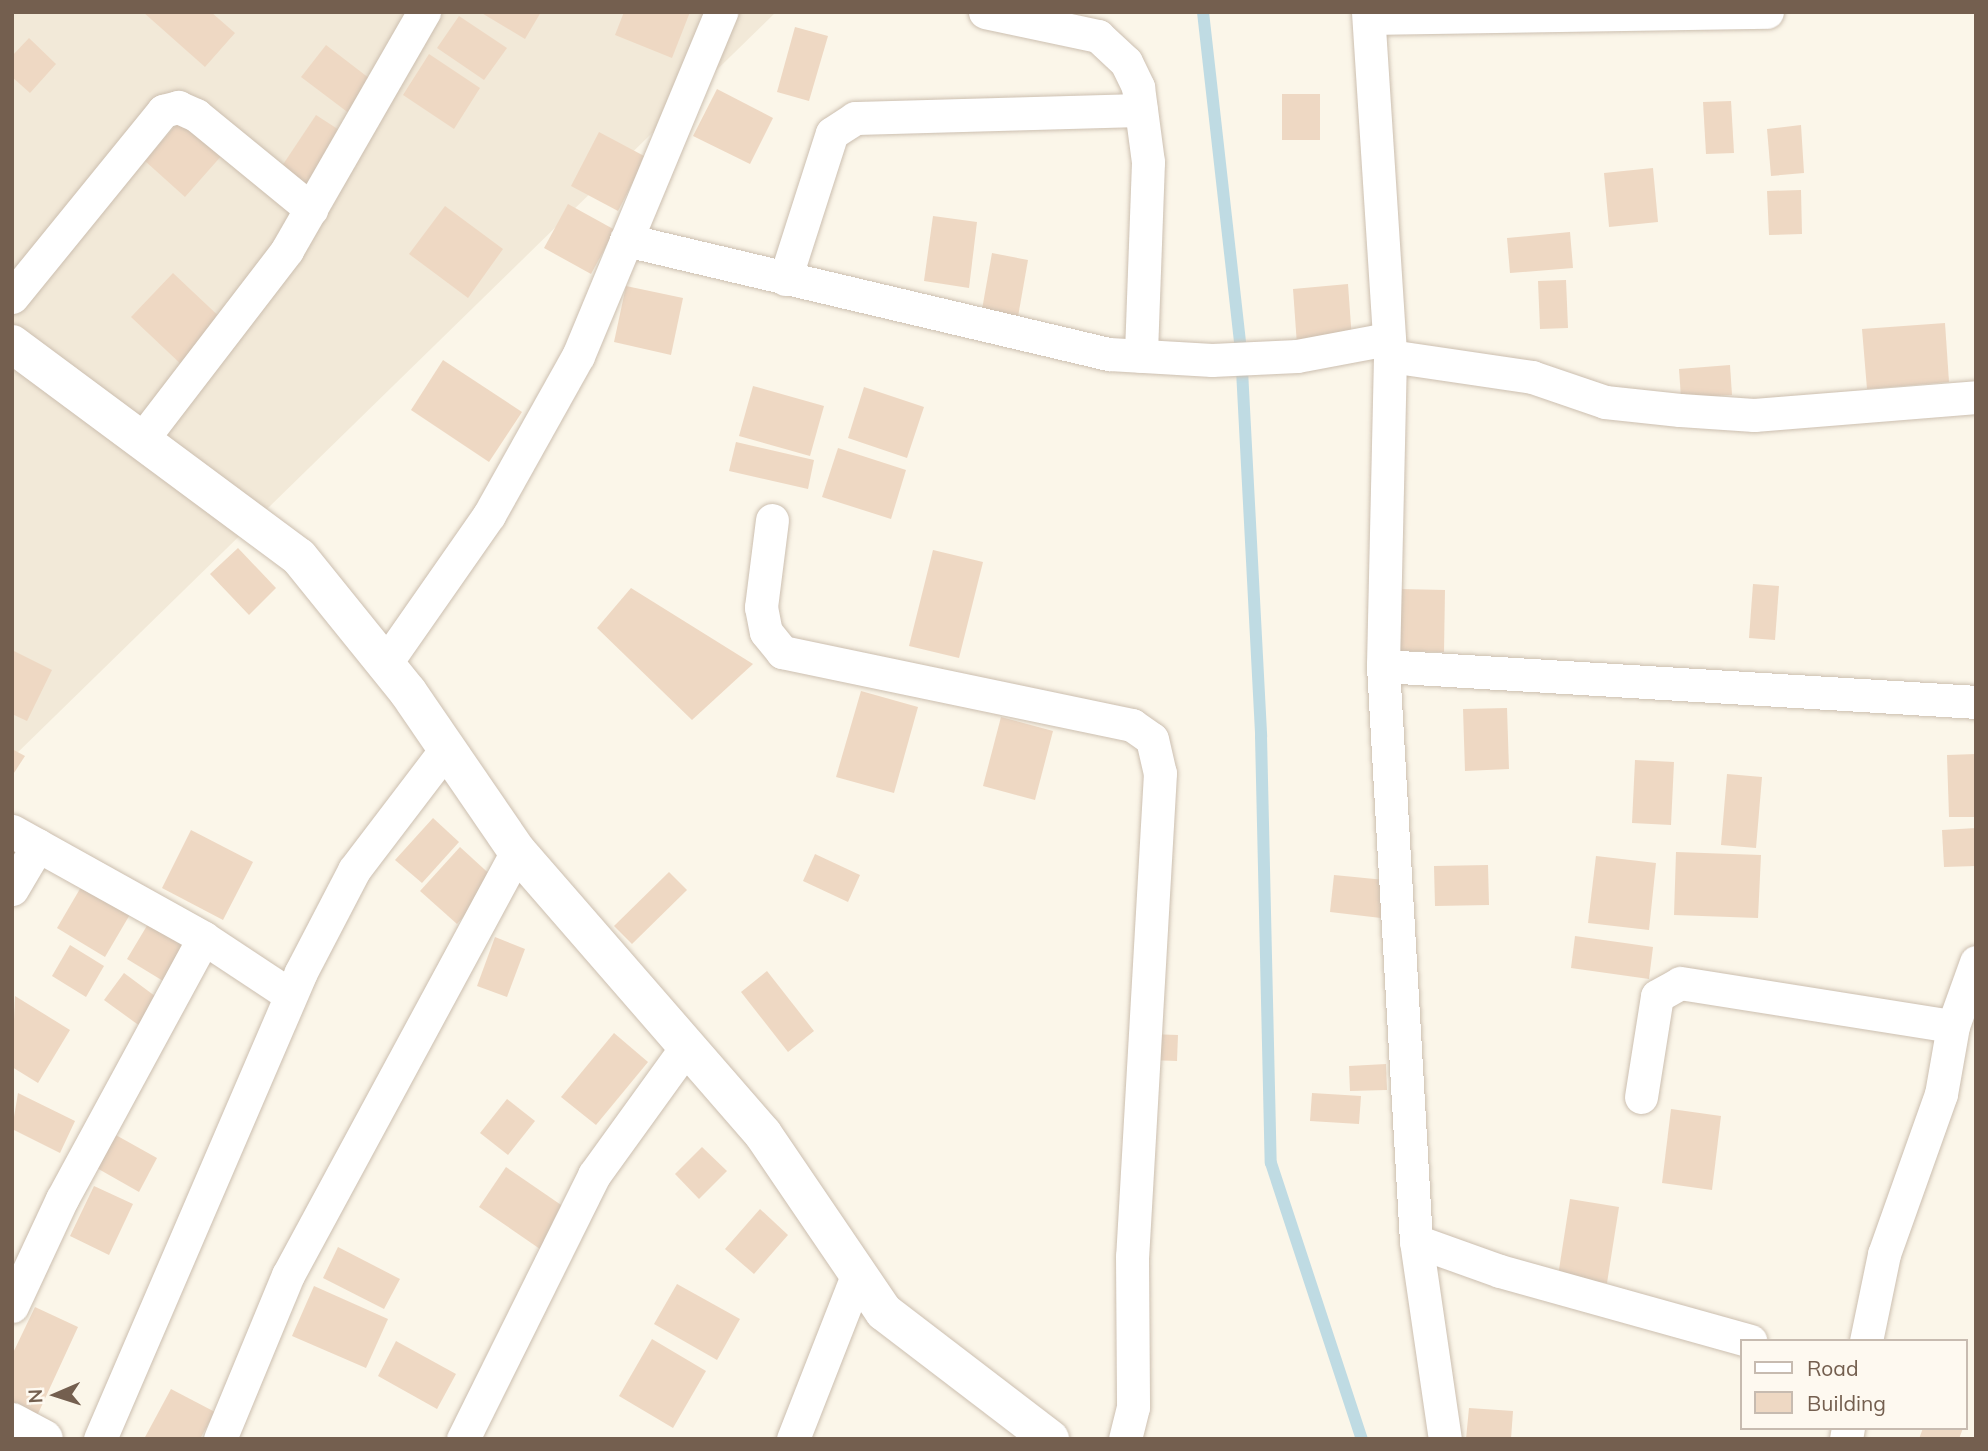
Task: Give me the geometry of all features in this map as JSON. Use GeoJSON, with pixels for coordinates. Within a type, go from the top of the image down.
{"type":"FeatureCollection","features":[{"type":"Feature","properties":{"kind":"street"},"geometry":{"type":"LineString","coordinates":[[143,438],[311,209],[424,12]]}},
{"type":"Feature","properties":{"kind":"street"},"geometry":{"type":"LineString","coordinates":[[385,664],[489,515],[578,356],[721,12]]}},
{"type":"Feature","properties":{"kind":"street"},"geometry":{"type":"LineString","coordinates":[[985,12],[1098,36],[1126,62],[1141,110],[1148,162],[1142,356]]}},
{"type":"Feature","properties":{"kind":"street"},"geometry":{"type":"LineString","coordinates":[[1445,1439],[1416,1241],[1384,666],[1389,348],[1368,15],[1767,12]]}},
{"type":"Feature","properties":{"kind":"street"},"geometry":{"type":"LineString","coordinates":[[12,297],[163,111],[178,107],[196,115],[311,209]]}},
{"type":"Feature","properties":{"kind":"street"},"geometry":{"type":"LineString","coordinates":[[785,279],[832,133],[855,118],[1141,110]]}},
{"type":"Feature","properties":{"kind":"street"},"geometry":{"type":"LineString","coordinates":[[626,240],[785,279],[1142,356],[1212,360],[1389,348],[1532,377],[1605,402],[1754,415],[1976,397]]}},
{"type":"Feature","properties":{"kind":"street"},"geometry":{"type":"LineString","coordinates":[[12,344],[143,438],[299,556],[385,664],[517,850],[763,1134],[884,1311],[1050,1439]]}},
{"type":"Feature","properties":{"kind":"street"},"geometry":{"type":"LineString","coordinates":[[772,520],[761,607],[766,632],[782,652],[1132,725],[1152,739],[1160,773],[1132,1256],[1133,1407],[1125,1439]]}},
{"type":"Feature","properties":{"kind":"street"},"geometry":{"type":"LineString","coordinates":[[1384,666],[1976,702]]}},
{"type":"Feature","properties":{"kind":"street"},"geometry":{"type":"LineString","coordinates":[[100,1439],[290,995],[354,870],[447,748]]}},
{"type":"Feature","properties":{"kind":"street"},"geometry":{"type":"LineString","coordinates":[[12,889],[25,838],[204,938],[290,995]]}},
{"type":"Feature","properties":{"kind":"street"},"geometry":{"type":"LineString","coordinates":[[220,1439],[288,1275],[517,850]]}},
{"type":"Feature","properties":{"kind":"street"},"geometry":{"type":"LineString","coordinates":[[12,1306],[62,1199],[204,938]]}},
{"type":"Feature","properties":{"kind":"street"},"geometry":{"type":"LineString","coordinates":[[1866,1339],[1884,1254],[1941,1094],[1952,1026],[1976,962]]}},
{"type":"Feature","properties":{"kind":"street"},"geometry":{"type":"LineString","coordinates":[[1641,1097],[1657,996],[1666,986],[1712,984],[1952,1026]]}},
{"type":"Feature","properties":{"kind":"street"},"geometry":{"type":"LineString","coordinates":[[463,1439],[594,1175],[687,1046]]}},
{"type":"Feature","properties":{"kind":"street"},"geometry":{"type":"LineString","coordinates":[[1416,1241],[1500,1271],[1743,1339]]}},
{"type":"Feature","properties":{"kind":"street"},"geometry":{"type":"LineString","coordinates":[[793,1439],[858,1273]]}},
{"type":"Feature","properties":{"kind":"street"},"geometry":{"type":"LineString","coordinates":[[12,1422],[44,1439]]}},
{"type":"Feature","properties":{"kind":"shaded area"},"geometry":{"type":"Polygon","coordinates":[[[12,12],[776,12],[12,758],[12,12]]]}},
{"type":"Feature","properties":{"kind":"building"},"geometry":{"type":"Polygon","coordinates":[[[143,12],[211,12],[235,33],[205,67],[143,12]]]}},
{"type":"Feature","properties":{"kind":"building"},"geometry":{"type":"Polygon","coordinates":[[[480,12],[541,12],[525,39],[480,12]]]}},
{"type":"Feature","properties":{"kind":"building"},"geometry":{"type":"Polygon","coordinates":[[[624,12],[690,12],[672,58],[615,35],[624,12]]]}},
{"type":"Feature","properties":{"kind":"building"},"geometry":{"type":"Polygon","coordinates":[[[459,16],[507,48],[484,80],[437,48],[459,16]]]}},
{"type":"Feature","properties":{"kind":"building"},"geometry":{"type":"Polygon","coordinates":[[[795,27],[828,36],[809,101],[777,92],[795,27]]]}},
{"type":"Feature","properties":{"kind":"building"},"geometry":{"type":"Polygon","coordinates":[[[29,38],[56,64],[30,93],[12,77],[12,56],[29,38]]]}},
{"type":"Feature","properties":{"kind":"building"},"geometry":{"type":"Polygon","coordinates":[[[326,45],[378,85],[354,117],[301,77],[326,45]]]}},
{"type":"Feature","properties":{"kind":"building"},"geometry":{"type":"Polygon","coordinates":[[[429,54],[480,88],[454,129],[403,95],[429,54]]]}},
{"type":"Feature","properties":{"kind":"building"},"geometry":{"type":"Polygon","coordinates":[[[717,89],[773,118],[750,164],[693,136],[717,89]]]}},
{"type":"Feature","properties":{"kind":"building"},"geometry":{"type":"Polygon","coordinates":[[[1282,94],[1320,94],[1320,140],[1282,140],[1282,94]]]}},
{"type":"Feature","properties":{"kind":"building"},"geometry":{"type":"Polygon","coordinates":[[[1731,101],[1734,153],[1706,154],[1703,102],[1731,101]]]}},
{"type":"Feature","properties":{"kind":"building"},"geometry":{"type":"Polygon","coordinates":[[[316,115],[350,137],[314,191],[280,169],[316,115]]]}},
{"type":"Feature","properties":{"kind":"building"},"geometry":{"type":"Polygon","coordinates":[[[182,118],[223,154],[185,197],[145,161],[182,118]]]}},
{"type":"Feature","properties":{"kind":"building"},"geometry":{"type":"Polygon","coordinates":[[[1801,125],[1804,173],[1771,176],[1767,129],[1801,125]]]}},
{"type":"Feature","properties":{"kind":"building"},"geometry":{"type":"Polygon","coordinates":[[[599,132],[646,157],[618,211],[571,186],[599,132]]]}},
{"type":"Feature","properties":{"kind":"building"},"geometry":{"type":"Polygon","coordinates":[[[1653,168],[1658,222],[1609,227],[1604,173],[1653,168]]]}},
{"type":"Feature","properties":{"kind":"building"},"geometry":{"type":"Polygon","coordinates":[[[1801,190],[1802,234],[1769,235],[1767,191],[1801,190]]]}},
{"type":"Feature","properties":{"kind":"building"},"geometry":{"type":"Polygon","coordinates":[[[568,204],[615,230],[591,274],[544,248],[568,204]]]}},
{"type":"Feature","properties":{"kind":"building"},"geometry":{"type":"Polygon","coordinates":[[[445,206],[503,249],[468,298],[409,254],[445,206]]]}},
{"type":"Feature","properties":{"kind":"building"},"geometry":{"type":"Polygon","coordinates":[[[933,216],[977,222],[969,288],[924,281],[933,216]]]}},
{"type":"Feature","properties":{"kind":"building"},"geometry":{"type":"Polygon","coordinates":[[[1570,232],[1573,268],[1510,273],[1507,238],[1570,232]]]}},
{"type":"Feature","properties":{"kind":"building"},"geometry":{"type":"Polygon","coordinates":[[[992,253],[1028,260],[1016,328],[980,321],[992,253]]]}},
{"type":"Feature","properties":{"kind":"building"},"geometry":{"type":"Polygon","coordinates":[[[173,273],[226,323],[185,368],[131,317],[173,273]]]}},
{"type":"Feature","properties":{"kind":"building"},"geometry":{"type":"Polygon","coordinates":[[[1566,280],[1568,328],[1540,329],[1538,281],[1566,280]]]}},
{"type":"Feature","properties":{"kind":"building"},"geometry":{"type":"Polygon","coordinates":[[[1348,284],[1352,340],[1297,345],[1293,289],[1348,284]]]}},
{"type":"Feature","properties":{"kind":"building"},"geometry":{"type":"Polygon","coordinates":[[[626,286],[683,298],[671,355],[614,342],[626,286]]]}},
{"type":"Feature","properties":{"kind":"building"},"geometry":{"type":"Polygon","coordinates":[[[1945,323],[1949,382],[1867,389],[1862,329],[1945,323]]]}},
{"type":"Feature","properties":{"kind":"building"},"geometry":{"type":"Polygon","coordinates":[[[443,360],[522,412],[489,462],[411,410],[443,360]]]}},
{"type":"Feature","properties":{"kind":"building"},"geometry":{"type":"Polygon","coordinates":[[[1730,365],[1732,395],[1681,398],[1679,369],[1730,365]]]}},
{"type":"Feature","properties":{"kind":"building"},"geometry":{"type":"Polygon","coordinates":[[[753,386],[824,406],[810,456],[739,436],[753,386]]]}},
{"type":"Feature","properties":{"kind":"building"},"geometry":{"type":"Polygon","coordinates":[[[864,387],[924,407],[907,458],[848,438],[864,387]]]}},
{"type":"Feature","properties":{"kind":"building"},"geometry":{"type":"Polygon","coordinates":[[[736,442],[814,460],[808,489],[729,471],[736,442]]]}},
{"type":"Feature","properties":{"kind":"building"},"geometry":{"type":"Polygon","coordinates":[[[838,448],[906,470],[891,519],[822,497],[838,448]]]}},
{"type":"Feature","properties":{"kind":"building"},"geometry":{"type":"Polygon","coordinates":[[[238,548],[276,588],[249,615],[210,574],[238,548]]]}},
{"type":"Feature","properties":{"kind":"building"},"geometry":{"type":"Polygon","coordinates":[[[933,550],[983,562],[959,658],[909,646],[933,550]]]}},
{"type":"Feature","properties":{"kind":"building"},"geometry":{"type":"Polygon","coordinates":[[[1753,584],[1779,586],[1775,640],[1749,638],[1753,584]]]}},
{"type":"Feature","properties":{"kind":"building"},"geometry":{"type":"Polygon","coordinates":[[[631,588],[753,664],[692,720],[597,628],[631,588]]]}},
{"type":"Feature","properties":{"kind":"building"},"geometry":{"type":"Polygon","coordinates":[[[1399,589],[1445,590],[1444,652],[1398,651],[1399,589]]]}},
{"type":"Feature","properties":{"kind":"building"},"geometry":{"type":"Polygon","coordinates":[[[12,650],[52,670],[27,721],[12,714],[12,650]]]}},
{"type":"Feature","properties":{"kind":"building"},"geometry":{"type":"Polygon","coordinates":[[[861,691],[918,707],[894,793],[836,777],[861,691]]]}},
{"type":"Feature","properties":{"kind":"building"},"geometry":{"type":"Polygon","coordinates":[[[1507,708],[1509,769],[1465,771],[1463,709],[1507,708]]]}},
{"type":"Feature","properties":{"kind":"building"},"geometry":{"type":"Polygon","coordinates":[[[1001,717],[1053,731],[1035,800],[983,786],[1001,717]]]}},
{"type":"Feature","properties":{"kind":"building"},"geometry":{"type":"Polygon","coordinates":[[[12,749],[25,756],[12,776],[12,749]]]}},
{"type":"Feature","properties":{"kind":"building"},"geometry":{"type":"Polygon","coordinates":[[[1976,754],[1976,817],[1949,817],[1947,755],[1976,754]]]}},
{"type":"Feature","properties":{"kind":"building"},"geometry":{"type":"Polygon","coordinates":[[[1635,760],[1674,762],[1671,825],[1632,823],[1635,760]]]}},
{"type":"Feature","properties":{"kind":"building"},"geometry":{"type":"Polygon","coordinates":[[[1727,774],[1762,777],[1756,848],[1721,845],[1727,774]]]}},
{"type":"Feature","properties":{"kind":"building"},"geometry":{"type":"Polygon","coordinates":[[[433,818],[459,842],[422,883],[395,860],[433,818]]]}},
{"type":"Feature","properties":{"kind":"building"},"geometry":{"type":"Polygon","coordinates":[[[1976,828],[1976,866],[1944,867],[1942,830],[1976,828]]]}},
{"type":"Feature","properties":{"kind":"building"},"geometry":{"type":"Polygon","coordinates":[[[191,830],[253,862],[223,920],[162,888],[191,830]]]}},
{"type":"Feature","properties":{"kind":"building"},"geometry":{"type":"Polygon","coordinates":[[[460,847],[496,880],[457,924],[420,891],[460,847]]]}},
{"type":"Feature","properties":{"kind":"building"},"geometry":{"type":"Polygon","coordinates":[[[1676,852],[1761,855],[1758,918],[1674,915],[1676,852]]]}},
{"type":"Feature","properties":{"kind":"building"},"geometry":{"type":"Polygon","coordinates":[[[815,854],[860,875],[848,902],[803,881],[815,854]]]}},
{"type":"Feature","properties":{"kind":"building"},"geometry":{"type":"Polygon","coordinates":[[[1596,856],[1656,863],[1649,930],[1588,923],[1596,856]]]}},
{"type":"Feature","properties":{"kind":"building"},"geometry":{"type":"Polygon","coordinates":[[[1488,865],[1489,905],[1435,906],[1434,866],[1488,865]]]}},
{"type":"Feature","properties":{"kind":"building"},"geometry":{"type":"Polygon","coordinates":[[[669,872],[687,890],[632,944],[614,926],[669,872]]]}},
{"type":"Feature","properties":{"kind":"building"},"geometry":{"type":"Polygon","coordinates":[[[1334,875],[1385,880],[1381,918],[1330,912],[1334,875]]]}},
{"type":"Feature","properties":{"kind":"building"},"geometry":{"type":"Polygon","coordinates":[[[84,882],[132,911],[105,957],[57,928],[84,882]]]}},
{"type":"Feature","properties":{"kind":"building"},"geometry":{"type":"Polygon","coordinates":[[[148,924],[194,953],[173,987],[127,959],[148,924]]]}},
{"type":"Feature","properties":{"kind":"building"},"geometry":{"type":"Polygon","coordinates":[[[1575,936],[1653,947],[1649,979],[1571,968],[1575,936]]]}},
{"type":"Feature","properties":{"kind":"building"},"geometry":{"type":"Polygon","coordinates":[[[495,937],[525,949],[507,997],[477,986],[495,937]]]}},
{"type":"Feature","properties":{"kind":"building"},"geometry":{"type":"Polygon","coordinates":[[[70,945],[104,966],[86,997],[52,976],[70,945]]]}},
{"type":"Feature","properties":{"kind":"building"},"geometry":{"type":"Polygon","coordinates":[[[767,971],[814,1031],[788,1052],[741,992],[767,971]]]}},
{"type":"Feature","properties":{"kind":"building"},"geometry":{"type":"Polygon","coordinates":[[[124,973],[163,1002],[144,1029],[104,1000],[124,973]]]}},
{"type":"Feature","properties":{"kind":"building"},"geometry":{"type":"Polygon","coordinates":[[[15,996],[70,1030],[38,1083],[12,1067],[15,996]]]}},
{"type":"Feature","properties":{"kind":"building"},"geometry":{"type":"Polygon","coordinates":[[[614,1033],[648,1062],[596,1125],[561,1097],[614,1033]]]}},
{"type":"Feature","properties":{"kind":"building"},"geometry":{"type":"Polygon","coordinates":[[[1150,1034],[1178,1035],[1177,1061],[1149,1060],[1150,1034]]]}},
{"type":"Feature","properties":{"kind":"building"},"geometry":{"type":"Polygon","coordinates":[[[1386,1064],[1387,1090],[1350,1091],[1349,1066],[1386,1064]]]}},
{"type":"Feature","properties":{"kind":"building"},"geometry":{"type":"Polygon","coordinates":[[[18,1093],[75,1121],[60,1153],[12,1129],[18,1093]]]}},
{"type":"Feature","properties":{"kind":"building"},"geometry":{"type":"Polygon","coordinates":[[[1312,1093],[1361,1096],[1359,1124],[1310,1121],[1312,1093]]]}},
{"type":"Feature","properties":{"kind":"building"},"geometry":{"type":"Polygon","coordinates":[[[507,1099],[535,1121],[508,1155],[480,1133],[507,1099]]]}},
{"type":"Feature","properties":{"kind":"building"},"geometry":{"type":"Polygon","coordinates":[[[1671,1109],[1721,1116],[1712,1190],[1662,1183],[1671,1109]]]}},
{"type":"Feature","properties":{"kind":"building"},"geometry":{"type":"Polygon","coordinates":[[[114,1134],[157,1158],[139,1192],[95,1167],[114,1134]]]}},
{"type":"Feature","properties":{"kind":"building"},"geometry":{"type":"Polygon","coordinates":[[[702,1147],[727,1171],[699,1199],[675,1174],[702,1147]]]}},
{"type":"Feature","properties":{"kind":"building"},"geometry":{"type":"Polygon","coordinates":[[[506,1167],[567,1209],[540,1249],[479,1207],[506,1167]]]}},
{"type":"Feature","properties":{"kind":"building"},"geometry":{"type":"Polygon","coordinates":[[[94,1186],[133,1204],[109,1255],[70,1236],[94,1186]]]}},
{"type":"Feature","properties":{"kind":"building"},"geometry":{"type":"Polygon","coordinates":[[[1570,1199],[1619,1207],[1607,1283],[1558,1276],[1570,1199]]]}},
{"type":"Feature","properties":{"kind":"building"},"geometry":{"type":"Polygon","coordinates":[[[760,1209],[788,1235],[754,1274],[725,1249],[760,1209]]]}},
{"type":"Feature","properties":{"kind":"building"},"geometry":{"type":"Polygon","coordinates":[[[338,1247],[400,1279],[384,1309],[323,1278],[338,1247]]]}},
{"type":"Feature","properties":{"kind":"building"},"geometry":{"type":"Polygon","coordinates":[[[677,1284],[740,1319],[717,1360],[654,1324],[677,1284]]]}},
{"type":"Feature","properties":{"kind":"building"},"geometry":{"type":"Polygon","coordinates":[[[314,1286],[388,1319],[366,1368],[292,1336],[314,1286]]]}},
{"type":"Feature","properties":{"kind":"building"},"geometry":{"type":"Polygon","coordinates":[[[35,1307],[78,1327],[36,1418],[12,1407],[12,1355],[35,1307]]]}},
{"type":"Feature","properties":{"kind":"building"},"geometry":{"type":"Polygon","coordinates":[[[652,1339],[706,1371],[673,1428],[619,1396],[652,1339]]]}},
{"type":"Feature","properties":{"kind":"building"},"geometry":{"type":"Polygon","coordinates":[[[396,1341],[456,1374],[437,1409],[378,1376],[396,1341]]]}},
{"type":"Feature","properties":{"kind":"building"},"geometry":{"type":"Polygon","coordinates":[[[171,1389],[215,1412],[200,1439],[144,1439],[171,1389]]]}},
{"type":"Feature","properties":{"kind":"building"},"geometry":{"type":"Polygon","coordinates":[[[1469,1408],[1513,1411],[1511,1439],[1466,1439],[1469,1408]]]}},
{"type":"Feature","properties":{"kind":"building"},"geometry":{"type":"Polygon","coordinates":[[[1922,1430],[1962,1430],[1959,1439],[1919,1439],[1922,1430]]]}},
{"type":"Feature","properties":{"kind":"waterway"},"geometry":{"type":"LineString","coordinates":[[1203,12],[1241,351],[1261,736],[1271,1163],[1362,1439]]}}]}
